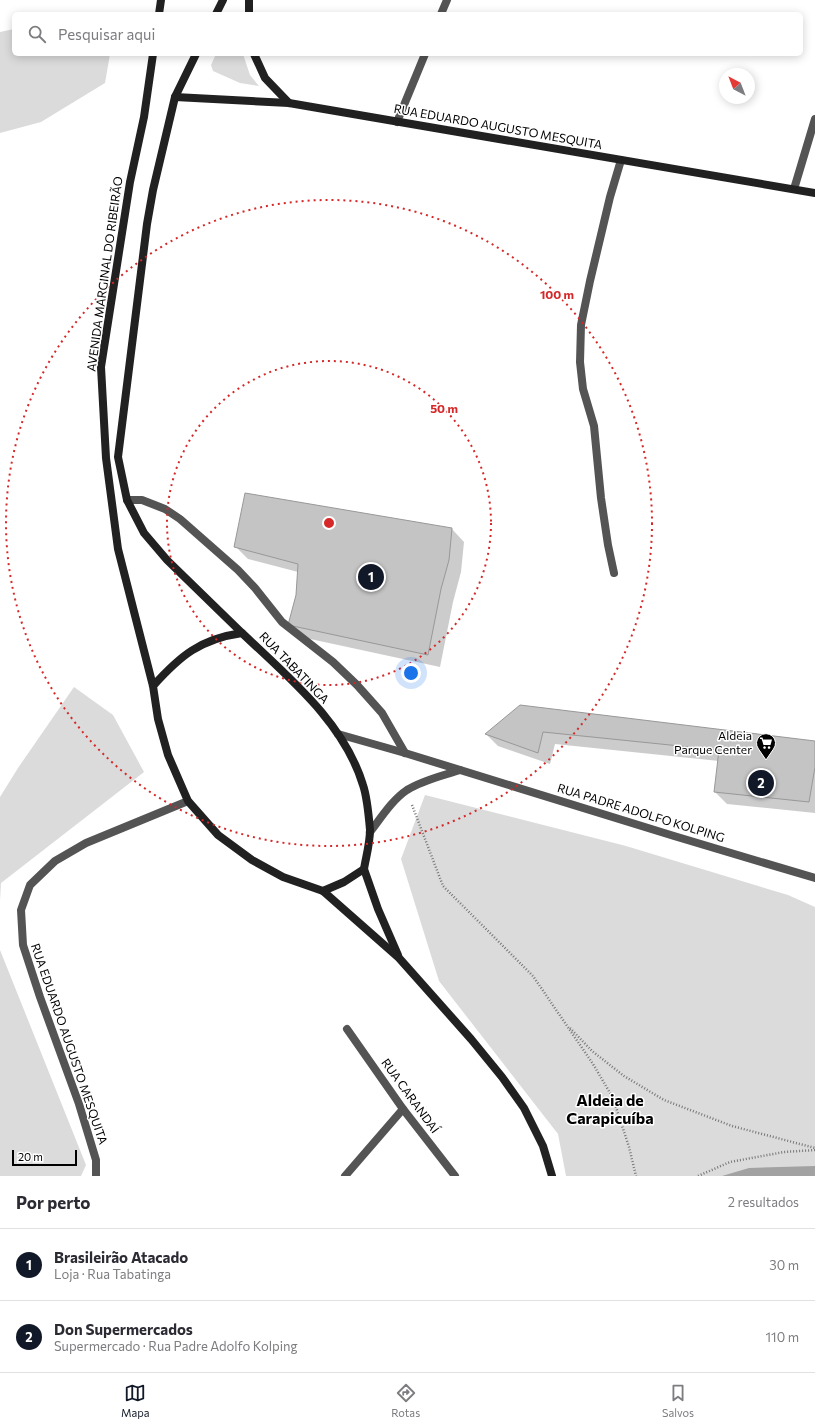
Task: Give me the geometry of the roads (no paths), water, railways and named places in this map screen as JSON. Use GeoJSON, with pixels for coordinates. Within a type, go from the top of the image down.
{"type":"FeatureCollection","features":[{"type":"Feature","properties":{"kind":"main road"},"geometry":{"type":"LineString","coordinates":[[159,12],[161,0]]}},
{"type":"Feature","properties":{"kind":"main road"},"geometry":{"type":"LineString","coordinates":[[217,12],[223,0]]}},
{"type":"Feature","properties":{"kind":"main road"},"geometry":{"type":"LineString","coordinates":[[249,0],[249,12]]}},
{"type":"Feature","properties":{"kind":"main road","name":"AVENIDA MARGINAL DO RIBEIRÃO"},"geometry":{"type":"LineString","coordinates":[[153,56],[144,117],[130,182],[101,367],[106,458],[118,549],[153,686]]}},
{"type":"Feature","properties":{"kind":"main road"},"geometry":{"type":"LineString","coordinates":[[195,56],[175,97],[153,190],[147,224],[118,457],[127,500],[144,533],[168,560],[242,633]]}},
{"type":"Feature","properties":{"kind":"main road"},"geometry":{"type":"LineString","coordinates":[[255,56],[265,78],[289,103]]}},
{"type":"Feature","properties":{"kind":"main road","name":"RUA EDUARDO AUGUSTO MESQUITA"},"geometry":{"type":"LineString","coordinates":[[175,97],[289,103],[815,193]]}},
{"type":"Feature","properties":{"kind":"main road","name":"RUA TABATINGA"},"geometry":{"type":"LineString","coordinates":[[153,686],[167,670],[195,648],[208,641],[225,635],[242,633],[295,683],[338,734],[353,759],[364,786],[370,832],[364,869]]}},
{"type":"Feature","properties":{"kind":"main road"},"geometry":{"type":"LineString","coordinates":[[153,686],[158,719],[168,755],[188,801],[218,835],[252,860],[282,877],[323,890],[399,958],[472,1039],[520,1102],[543,1146],[552,1176]]}},
{"type":"Feature","properties":{"kind":"main road"},"geometry":{"type":"LineString","coordinates":[[323,890],[344,882],[364,869],[378,909],[399,958]]}},
{"type":"Feature","properties":{"kind":"street"},"geometry":{"type":"LineString","coordinates":[[442,12],[447,0]]}},
{"type":"Feature","properties":{"kind":"street"},"geometry":{"type":"LineString","coordinates":[[397,122],[424,56]]}},
{"type":"Feature","properties":{"kind":"street"},"geometry":{"type":"LineString","coordinates":[[794,189],[815,119]]}},
{"type":"Feature","properties":{"kind":"street"},"geometry":{"type":"LineString","coordinates":[[614,573],[601,498],[594,426],[583,389],[580,362],[581,325],[610,197],[621,160]]}},
{"type":"Feature","properties":{"kind":"street"},"geometry":{"type":"LineString","coordinates":[[127,500],[142,500],[165,509],[186,524],[238,570],[255,588],[282,622],[333,662],[357,684],[382,713],[405,753]]}},
{"type":"Feature","properties":{"kind":"street","name":"RUA PADRE ADOLFO KOLPING"},"geometry":{"type":"LineString","coordinates":[[338,734],[815,878]]}},
{"type":"Feature","properties":{"kind":"street"},"geometry":{"type":"LineString","coordinates":[[370,832],[394,802],[407,791],[422,782],[460,770]]}},
{"type":"Feature","properties":{"kind":"street","name":"RUA EDUARDO AUGUSTO MESQUITA"},"geometry":{"type":"LineString","coordinates":[[96,1176],[96,1160],[79,1104],[40,997],[23,945],[21,910],[30,885],[55,861],[86,843],[188,801]]}},
{"type":"Feature","properties":{"kind":"street","name":"RUA CARANDAÍ"},"geometry":{"type":"LineString","coordinates":[[348,1029],[403,1109],[455,1176]]}},
{"type":"Feature","properties":{"kind":"street"},"geometry":{"type":"LineString","coordinates":[[345,1176],[403,1109]]}},
{"type":"Feature","properties":{"kind":"place","name":"Brasileirão Atacado"},"geometry":{"type":"Point","coordinates":[371,577]}},
{"type":"Feature","properties":{"kind":"place","name":"Aldeia Parque Center"},"geometry":{"type":"Point","coordinates":[766,760]}},
{"type":"Feature","properties":{"kind":"place","name":"Don Supermercados"},"geometry":{"type":"Point","coordinates":[761,783]}},
{"type":"Feature","properties":{"kind":"district","name":"Aldeia de Carapicuíba"},"geometry":{"type":"Point","coordinates":[610,1109]}}]}
